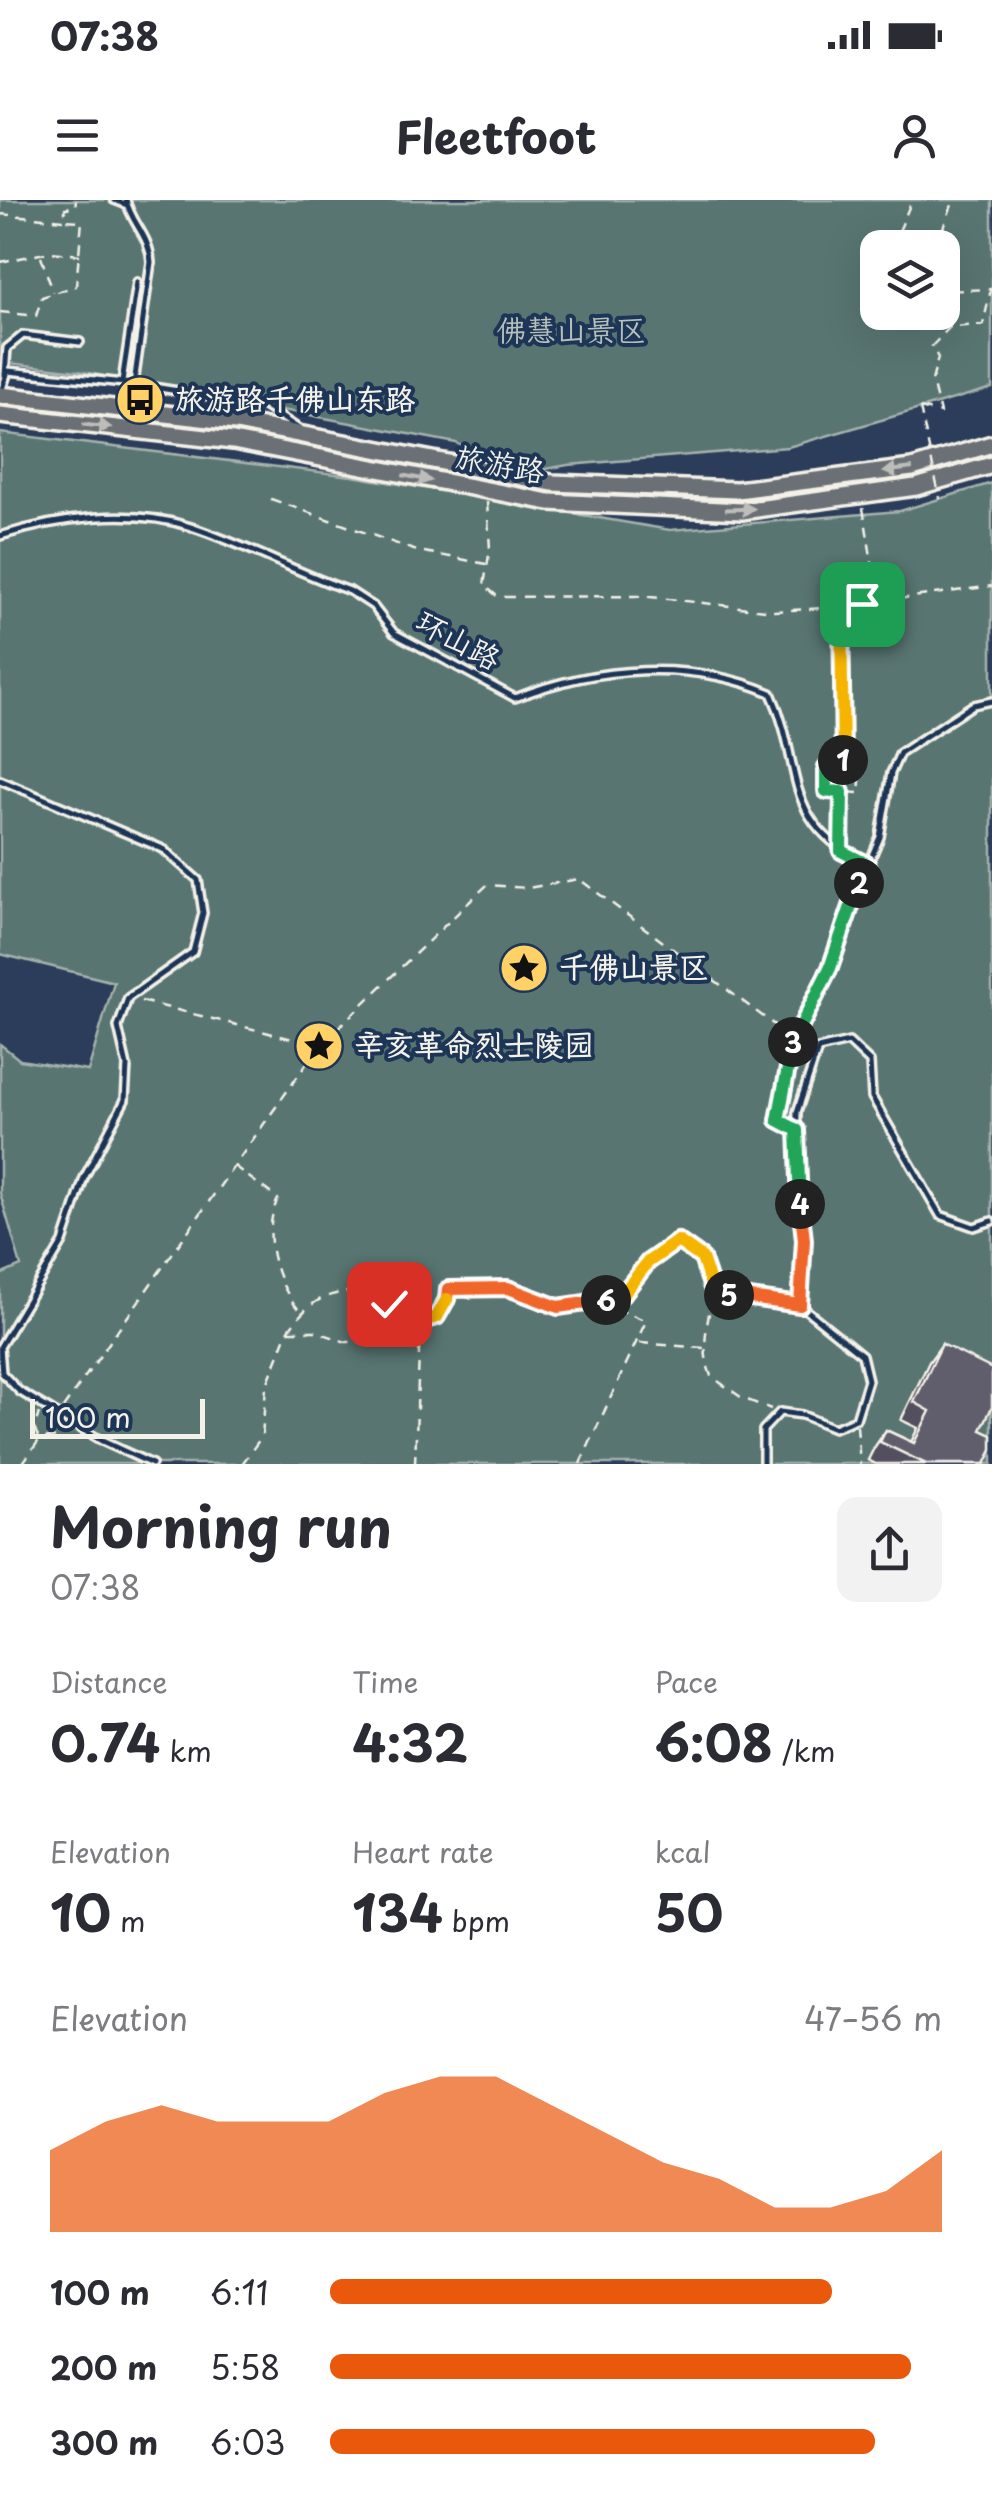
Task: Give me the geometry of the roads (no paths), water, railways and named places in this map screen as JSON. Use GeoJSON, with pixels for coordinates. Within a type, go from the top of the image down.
{"type":"FeatureCollection","features":[{"type":"Feature","properties":{"kind":"main road","name":"旅游路"},"geometry":{"type":"LineString","coordinates":[[0,395],[306,434],[552,483],[737,490],[912,468],[992,444]]}},
{"type":"Feature","properties":{"kind":"main road","name":"旅游路"},"geometry":{"type":"LineString","coordinates":[[0,415],[233,441],[549,502],[742,510],[916,488],[992,464]]}},
{"type":"Feature","properties":{"kind":"lane"},"geometry":{"type":"LineString","coordinates":[[114,200],[127,203],[150,245],[134,384]]}},
{"type":"Feature","properties":{"kind":"lane"},"geometry":{"type":"LineString","coordinates":[[122,382],[136,282]]}},
{"type":"Feature","properties":{"kind":"lane"},"geometry":{"type":"LineString","coordinates":[[0,395],[7,348],[22,335],[80,342]]}},
{"type":"Feature","properties":{"kind":"lane"},"geometry":{"type":"LineString","coordinates":[[5,375],[26,371],[261,404],[306,434]]}},
{"type":"Feature","properties":{"kind":"lane","name":"环山路"},"geometry":{"type":"LineString","coordinates":[[0,536],[50,521],[127,518],[188,525],[350,591],[373,606],[394,633],[515,698],[541,688],[636,669],[737,679],[771,693],[780,714],[788,760],[811,820],[828,844],[867,864]]}},
{"type":"Feature","properties":{"kind":"lane"},"geometry":{"type":"LineString","coordinates":[[797,1130],[778,1120],[793,1038],[830,968],[880,837],[891,773],[900,754],[973,705],[992,701]]}},
{"type":"Feature","properties":{"kind":"lane"},"geometry":{"type":"LineString","coordinates":[[0,780],[162,849],[198,880],[203,912],[193,952],[128,998],[118,1026],[126,1066],[125,1100],[84,1178],[63,1242],[0,1347],[2,1373],[20,1391],[152,1464]]}},
{"type":"Feature","properties":{"kind":"lane"},"geometry":{"type":"LineString","coordinates":[[763,1464],[763,1430],[780,1412],[802,1414],[834,1428],[856,1420],[868,1380],[862,1355],[800,1305],[804,1240],[797,1112],[818,1048],[849,1042],[870,1062],[872,1097],[940,1215],[974,1228],[992,1221]]}},
{"type":"Feature","properties":{"kind":"place","name":"旅游路千佛山东路"},"geometry":{"type":"Point","coordinates":[140,400]}},
{"type":"Feature","properties":{"kind":"place","name":"千佛山景区"},"geometry":{"type":"Point","coordinates":[524,968]}},
{"type":"Feature","properties":{"kind":"place","name":"辛亥革命烈士陵园"},"geometry":{"type":"Point","coordinates":[319,1046]}},
{"type":"Feature","properties":{"kind":"park label","name":"佛慧山景区"},"geometry":{"type":"Point","coordinates":[571,331]}}]}
